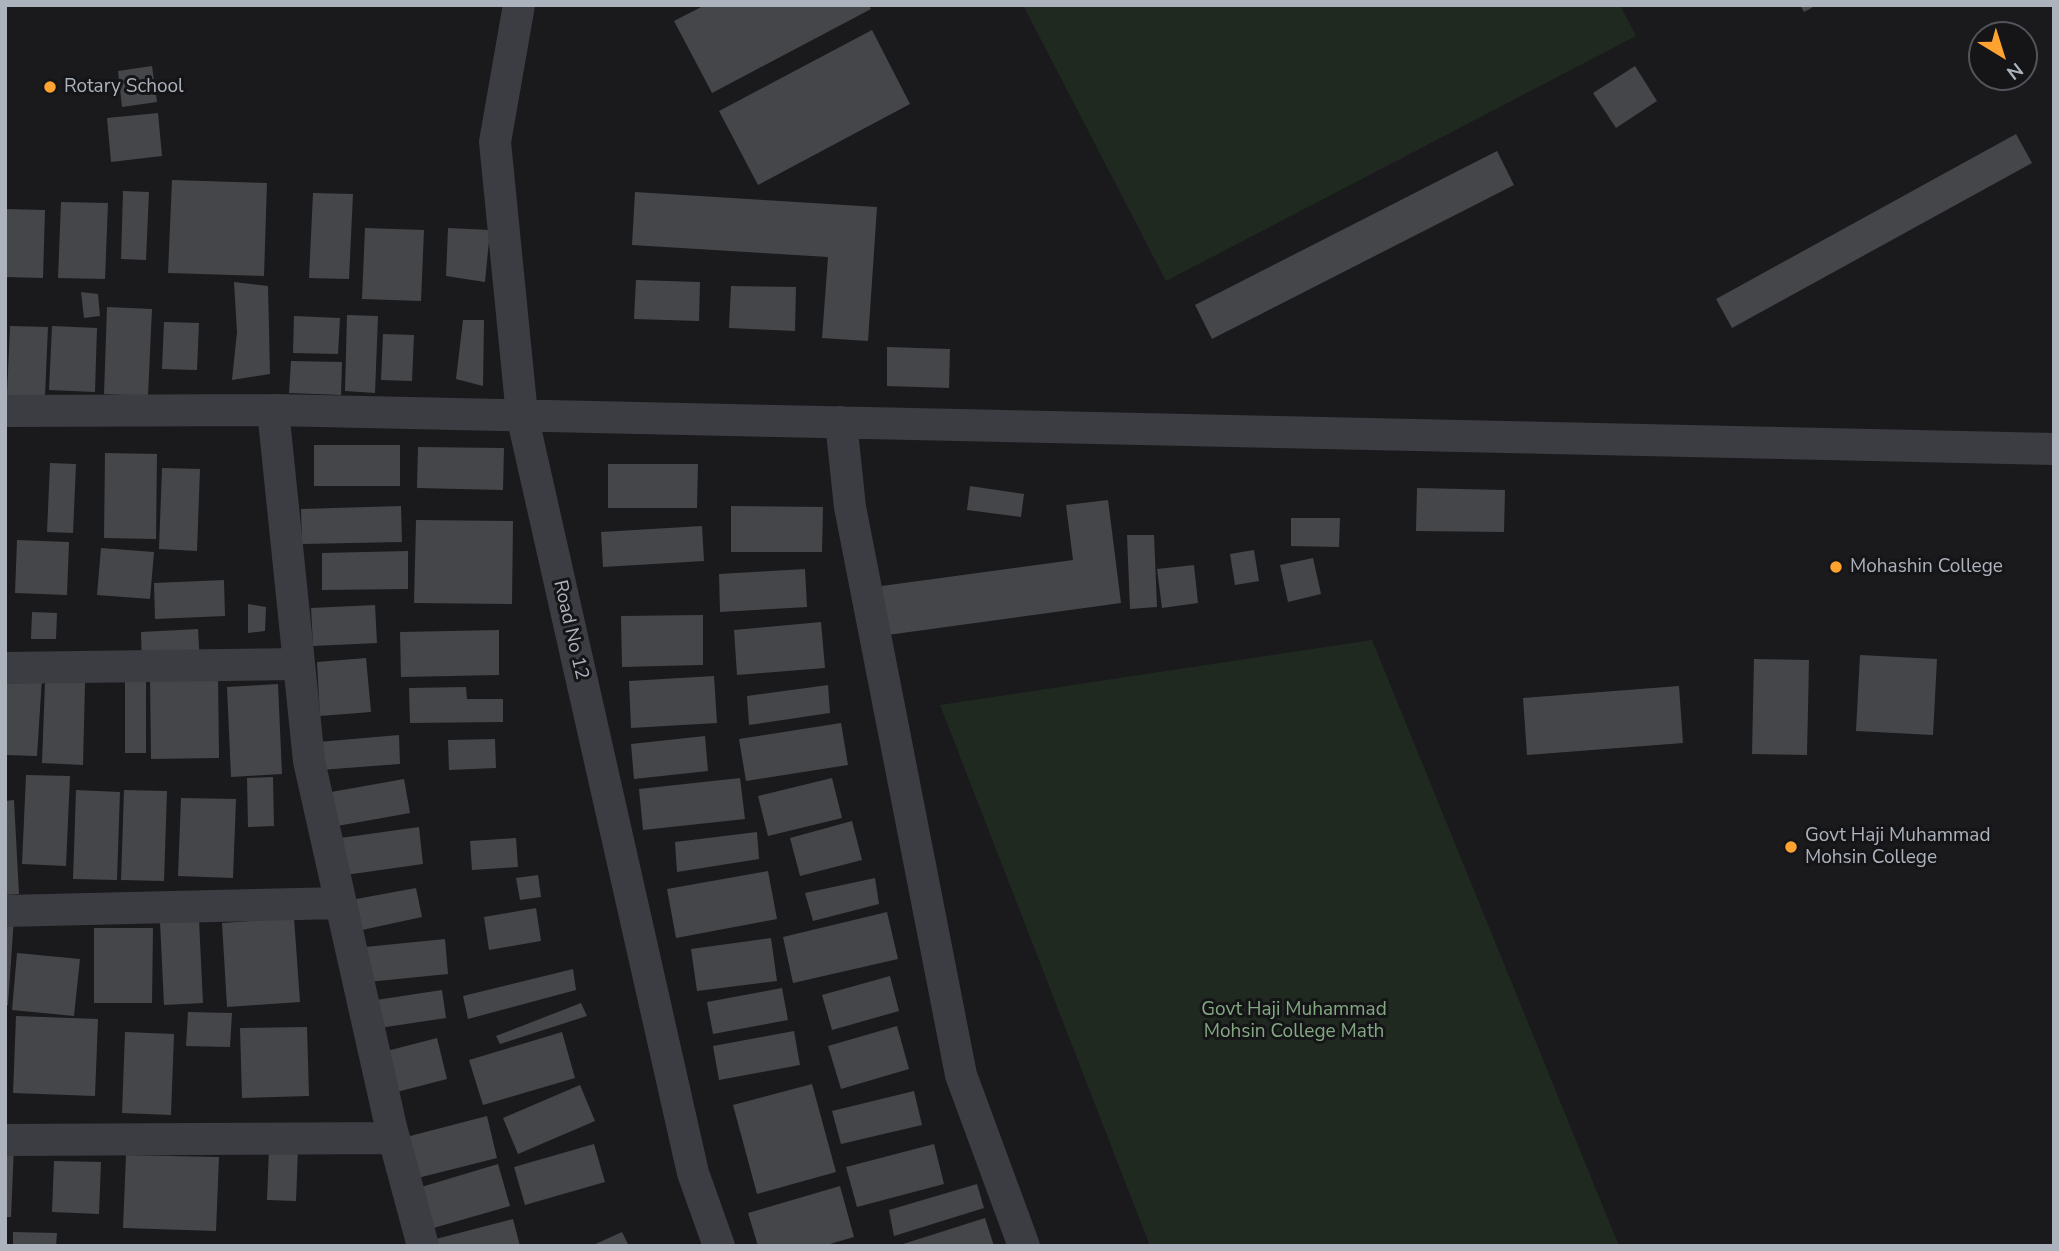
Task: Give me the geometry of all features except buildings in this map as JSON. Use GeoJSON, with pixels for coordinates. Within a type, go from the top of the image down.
{"type":"FeatureCollection","features":[{"type":"Feature","properties":{"kind":"street","name":"Road No 12"},"geometry":{"type":"LineString","coordinates":[[519,5],[495,142],[522,415],[693,1174],[719,1246]]}},
{"type":"Feature","properties":{"kind":"street"},"geometry":{"type":"LineString","coordinates":[[273,410],[309,761],[394,1138],[423,1246]]}},
{"type":"Feature","properties":{"kind":"street"},"geometry":{"type":"LineString","coordinates":[[5,411],[273,410],[2054,449]]}},
{"type":"Feature","properties":{"kind":"street"},"geometry":{"type":"LineString","coordinates":[[841,422],[849,507],[961,1075],[1024,1246]]}},
{"type":"Feature","properties":{"kind":"street"},"geometry":{"type":"LineString","coordinates":[[5,668],[299,664]]}},
{"type":"Feature","properties":{"kind":"street"},"geometry":{"type":"LineString","coordinates":[[5,911],[340,904]]}},
{"type":"Feature","properties":{"kind":"street"},"geometry":{"type":"LineString","coordinates":[[5,1140],[394,1138]]}},
{"type":"Feature","properties":{"kind":"green space"},"geometry":{"type":"Polygon","coordinates":[[[1023,5],[1620,5],[1636,36],[1166,281],[1023,5]]]}},
{"type":"Feature","properties":{"kind":"green space","name":"Govt Haji Muhammad Mohsin College Math"},"geometry":{"type":"Polygon","coordinates":[[[1372,640],[1619,1246],[1150,1246],[940,705],[1372,640]]]}},
{"type":"Feature","properties":{"kind":"place","name":"Rotary School"},"geometry":{"type":"Point","coordinates":[50,87]}},
{"type":"Feature","properties":{"kind":"place","name":"Mohashin College"},"geometry":{"type":"Point","coordinates":[1836,567]}},
{"type":"Feature","properties":{"kind":"place","name":"Govt Haji Muhammad Mohsin College"},"geometry":{"type":"Point","coordinates":[1791,847]}}]}
